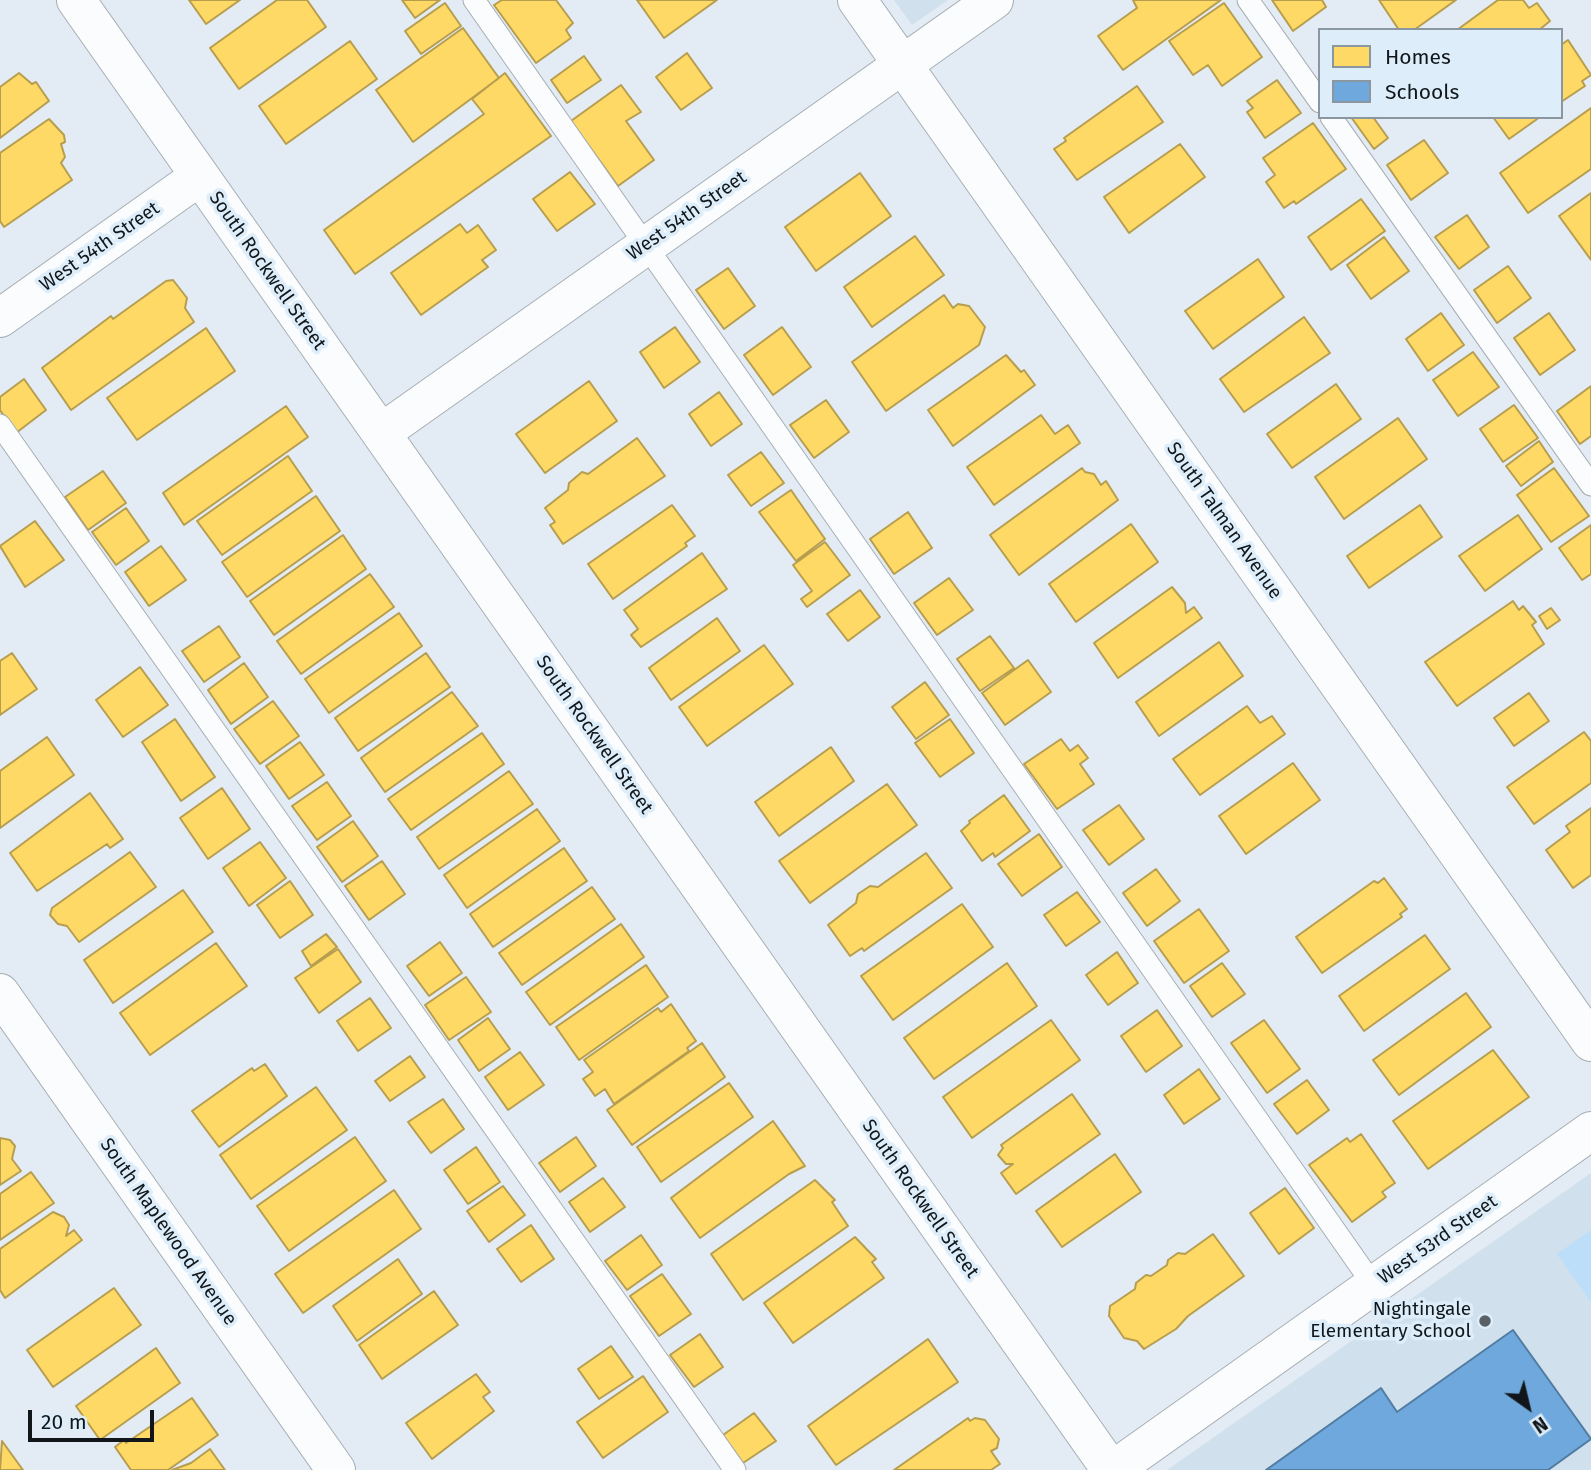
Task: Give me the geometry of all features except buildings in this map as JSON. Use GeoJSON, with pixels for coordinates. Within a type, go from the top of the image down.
{"type":"FeatureCollection","features":[{"type":"Feature","properties":{"kind":"street","name":"South Rockwell Street"},"geometry":{"type":"LineString","coordinates":[[76,0],[1112,1470]]}},
{"type":"Feature","properties":{"kind":"street","name":"South Talman Avenue"},"geometry":{"type":"LineString","coordinates":[[858,0],[1591,1042]]}},
{"type":"Feature","properties":{"kind":"street","name":"West 54th Street"},"geometry":{"type":"LineString","coordinates":[[381,433],[994,0]]}},
{"type":"Feature","properties":{"kind":"street","name":"West 54th Street"},"geometry":{"type":"LineString","coordinates":[[0,318],[200,176]]}},
{"type":"Feature","properties":{"kind":"street","name":"South Maplewood Avenue"},"geometry":{"type":"LineString","coordinates":[[0,993],[336,1470]]}},
{"type":"Feature","properties":{"kind":"street","name":"West 53rd Street"},"geometry":{"type":"LineString","coordinates":[[1112,1470],[1591,1132]]}},
{"type":"Feature","properties":{"kind":"lane"},"geometry":{"type":"LineString","coordinates":[[474,0],[1374,1286]]}},
{"type":"Feature","properties":{"kind":"lane"},"geometry":{"type":"LineString","coordinates":[[1248,0],[1318,99]]}},
{"type":"Feature","properties":{"kind":"lane"},"geometry":{"type":"LineString","coordinates":[[1332,119],[1591,485]]}},
{"type":"Feature","properties":{"kind":"lane"},"geometry":{"type":"LineString","coordinates":[[0,425],[735,1470]]}},
{"type":"Feature","properties":{"kind":"shaded area"},"geometry":{"type":"Polygon","coordinates":[[[894,0],[948,0],[912,25],[894,0]]]}},
{"type":"Feature","properties":{"kind":"shaded area","name":"Nightingale Elementary School"},"geometry":{"type":"Polygon","coordinates":[[[1591,1173],[1591,1470],[1167,1470],[1591,1173]]]}},
{"type":"Feature","properties":{"kind":"shaded area"},"geometry":{"type":"Polygon","coordinates":[[[1591,1230],[1591,1302],[1557,1254],[1591,1230]]]}},
{"type":"Feature","properties":{"kind":"place","name":"Nightingale Elementary School"},"geometry":{"type":"Point","coordinates":[1485,1321]}}]}
